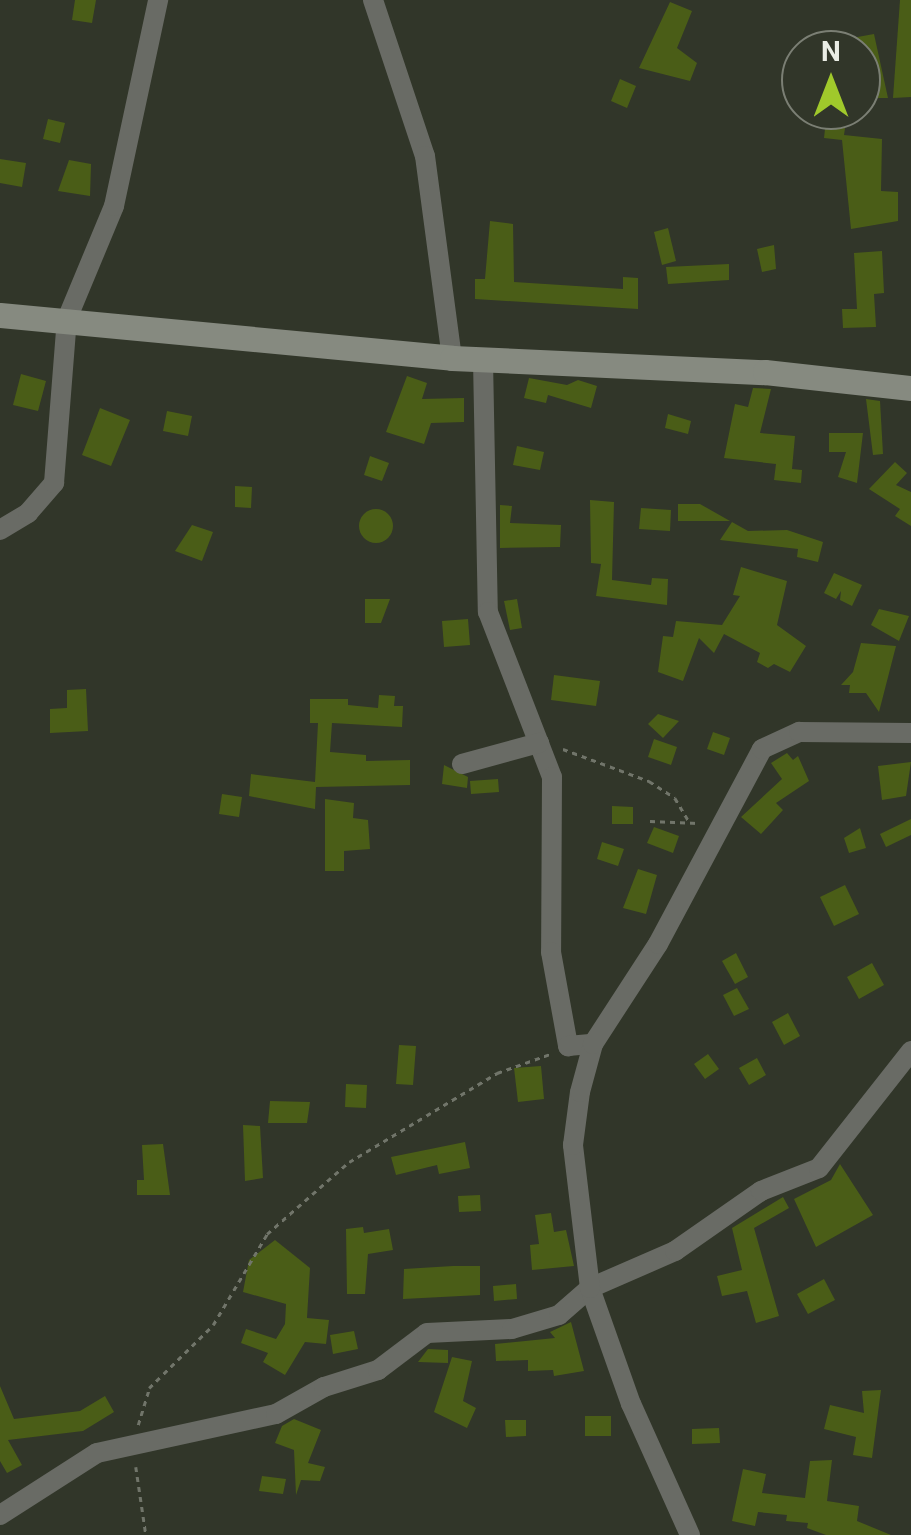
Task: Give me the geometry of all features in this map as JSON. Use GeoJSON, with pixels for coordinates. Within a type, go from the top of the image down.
{"type":"FeatureCollection","features":[{"type":"Feature","properties":{"kind":"street"},"geometry":{"type":"LineString","coordinates":[[0,530],[28,514],[54,483],[67,319],[114,206],[158,0]]}},
{"type":"Feature","properties":{"kind":"street"},"geometry":{"type":"LineString","coordinates":[[372,0],[425,156],[452,358]]}},
{"type":"Feature","properties":{"kind":"street"},"geometry":{"type":"LineString","coordinates":[[0,315],[452,358],[765,372],[911,388]]}},
{"type":"Feature","properties":{"kind":"street"},"geometry":{"type":"LineString","coordinates":[[482,360],[488,612],[552,777],[551,952],[568,1046],[593,1044]]}},
{"type":"Feature","properties":{"kind":"street"},"geometry":{"type":"LineString","coordinates":[[690,1535],[590,1288],[572,1145],[593,1044],[678,910],[762,748],[798,732],[911,734]]}},
{"type":"Feature","properties":{"kind":"street"},"geometry":{"type":"LineString","coordinates":[[462,764],[539,743]]}},
{"type":"Feature","properties":{"kind":"street"},"geometry":{"type":"LineString","coordinates":[[0,1515],[68,1469],[132,1444],[276,1414],[324,1387],[378,1370],[427,1334],[536,1325],[590,1288],[675,1251],[767,1188],[819,1168],[911,1052]]}},
{"type":"Feature","properties":{"kind":"path"},"geometry":{"type":"LineString","coordinates":[[539,743],[628,769],[675,798],[688,820],[650,821]]}},
{"type":"Feature","properties":{"kind":"path"},"geometry":{"type":"LineString","coordinates":[[146,1535],[132,1444],[149,1388],[213,1325],[267,1234],[349,1162],[498,1074],[568,1046]]}},
{"type":"Feature","properties":{"kind":"building"},"geometry":{"type":"Polygon","coordinates":[[[75,0],[96,0],[92,23],[72,20],[75,0]]]}},
{"type":"Feature","properties":{"kind":"building"},"geometry":{"type":"Polygon","coordinates":[[[900,0],[911,0],[911,97],[893,98],[900,0]]]}},
{"type":"Feature","properties":{"kind":"building"},"geometry":{"type":"Polygon","coordinates":[[[670,2],[692,11],[677,48],[697,63],[690,81],[639,68],[670,2]]]}},
{"type":"Feature","properties":{"kind":"building"},"geometry":{"type":"Polygon","coordinates":[[[881,66],[888,98],[881,98],[881,66]]]}},
{"type":"Feature","properties":{"kind":"building"},"geometry":{"type":"Polygon","coordinates":[[[620,79],[636,86],[627,108],[611,101],[620,79]]]}},
{"type":"Feature","properties":{"kind":"building"},"geometry":{"type":"Polygon","coordinates":[[[48,119],[65,123],[60,143],[43,139],[48,119]]]}},
{"type":"Feature","properties":{"kind":"building"},"geometry":{"type":"Polygon","coordinates":[[[825,130],[845,130],[844,135],[882,139],[881,191],[898,192],[898,221],[851,229],[842,140],[824,138],[825,130]]]}},
{"type":"Feature","properties":{"kind":"building"},"geometry":{"type":"Polygon","coordinates":[[[0,159],[26,163],[22,187],[0,183],[0,159]]]}},
{"type":"Feature","properties":{"kind":"building"},"geometry":{"type":"Polygon","coordinates":[[[69,160],[91,164],[90,196],[58,191],[69,160]]]}},
{"type":"Feature","properties":{"kind":"building"},"geometry":{"type":"Polygon","coordinates":[[[490,221],[513,224],[514,282],[623,289],[623,277],[638,278],[638,309],[475,299],[475,279],[485,279],[490,221]]]}},
{"type":"Feature","properties":{"kind":"building"},"geometry":{"type":"Polygon","coordinates":[[[668,228],[676,261],[662,265],[654,232],[668,228]]]}},
{"type":"Feature","properties":{"kind":"building"},"geometry":{"type":"Polygon","coordinates":[[[774,245],[776,269],[762,272],[757,249],[774,245]]]}},
{"type":"Feature","properties":{"kind":"building"},"geometry":{"type":"Polygon","coordinates":[[[882,251],[884,293],[874,294],[876,327],[843,328],[842,309],[857,309],[854,253],[882,251]]]}},
{"type":"Feature","properties":{"kind":"building"},"geometry":{"type":"Polygon","coordinates":[[[729,264],[729,280],[668,284],[666,267],[729,264]]]}},
{"type":"Feature","properties":{"kind":"building"},"geometry":{"type":"Polygon","coordinates":[[[21,374],[46,381],[38,411],[13,405],[21,374]]]}},
{"type":"Feature","properties":{"kind":"building"},"geometry":{"type":"Polygon","coordinates":[[[407,376],[427,383],[422,399],[464,398],[464,422],[431,423],[424,444],[386,432],[407,376]]]}},
{"type":"Feature","properties":{"kind":"building"},"geometry":{"type":"Polygon","coordinates":[[[529,378],[567,385],[578,380],[597,386],[591,408],[548,395],[546,403],[524,398],[529,378]]]}},
{"type":"Feature","properties":{"kind":"building"},"geometry":{"type":"Polygon","coordinates":[[[753,388],[771,389],[760,433],[795,436],[792,469],[802,470],[801,483],[774,480],[776,464],[724,458],[735,404],[748,407],[753,388]]]}},
{"type":"Feature","properties":{"kind":"building"},"geometry":{"type":"Polygon","coordinates":[[[866,399],[880,401],[883,454],[873,455],[866,399]]]}},
{"type":"Feature","properties":{"kind":"building"},"geometry":{"type":"Polygon","coordinates":[[[100,408],[130,420],[111,466],[82,455],[100,408]]]}},
{"type":"Feature","properties":{"kind":"building"},"geometry":{"type":"Polygon","coordinates":[[[167,411],[192,416],[188,436],[163,431],[167,411]]]}},
{"type":"Feature","properties":{"kind":"building"},"geometry":{"type":"Polygon","coordinates":[[[668,414],[691,421],[688,434],[665,428],[668,414]]]}},
{"type":"Feature","properties":{"kind":"building"},"geometry":{"type":"Polygon","coordinates":[[[829,433],[863,433],[857,483],[838,477],[846,452],[829,452],[829,433]]]}},
{"type":"Feature","properties":{"kind":"building"},"geometry":{"type":"Polygon","coordinates":[[[517,446],[544,452],[540,470],[513,465],[517,446]]]}},
{"type":"Feature","properties":{"kind":"building"},"geometry":{"type":"Polygon","coordinates":[[[370,456],[389,463],[382,481],[364,475],[370,456]]]}},
{"type":"Feature","properties":{"kind":"building"},"geometry":{"type":"Polygon","coordinates":[[[895,462],[907,473],[896,485],[911,492],[911,526],[895,516],[900,509],[869,489],[895,462]]]}},
{"type":"Feature","properties":{"kind":"building"},"geometry":{"type":"Polygon","coordinates":[[[235,486],[252,487],[251,508],[235,507],[235,486]]]}},
{"type":"Feature","properties":{"kind":"building"},"geometry":{"type":"Polygon","coordinates":[[[590,500],[614,502],[612,580],[651,585],[652,578],[668,579],[667,605],[596,596],[601,564],[591,563],[590,500]]]}},
{"type":"Feature","properties":{"kind":"building"},"geometry":{"type":"Polygon","coordinates":[[[678,504],[700,504],[730,521],[678,521],[678,504]]]}},
{"type":"Feature","properties":{"kind":"building"},"geometry":{"type":"Polygon","coordinates":[[[500,505],[512,506],[510,523],[561,525],[560,547],[500,548],[500,505]]]}},
{"type":"Feature","properties":{"kind":"building"},"geometry":{"type":"Polygon","coordinates":[[[641,508],[671,510],[670,531],[639,529],[641,508]]]}},
{"type":"Feature","properties":{"kind":"building"},"geometry":{"type":"Polygon","coordinates":[[[376,509],[388,514],[393,526],[388,538],[376,543],[364,538],[359,526],[364,514],[376,509]]]}},
{"type":"Feature","properties":{"kind":"building"},"geometry":{"type":"Polygon","coordinates":[[[732,522],[748,531],[787,530],[823,542],[818,562],[797,557],[798,549],[720,540],[732,522]]]}},
{"type":"Feature","properties":{"kind":"building"},"geometry":{"type":"Polygon","coordinates":[[[192,525],[213,532],[202,561],[175,551],[192,525]]]}},
{"type":"Feature","properties":{"kind":"building"},"geometry":{"type":"Polygon","coordinates":[[[741,567],[787,581],[777,625],[806,646],[790,672],[774,664],[768,668],[757,662],[760,653],[724,634],[714,653],[699,638],[683,681],[658,672],[663,636],[673,637],[676,621],[722,625],[740,596],[733,595],[741,567]]]}},
{"type":"Feature","properties":{"kind":"building"},"geometry":{"type":"Polygon","coordinates":[[[834,573],[862,585],[852,606],[840,600],[841,591],[836,599],[824,593],[834,573]]]}},
{"type":"Feature","properties":{"kind":"building"},"geometry":{"type":"Polygon","coordinates":[[[365,599],[390,599],[381,623],[365,623],[365,599]]]}},
{"type":"Feature","properties":{"kind":"building"},"geometry":{"type":"Polygon","coordinates":[[[517,599],[522,628],[510,630],[504,601],[517,599]]]}},
{"type":"Feature","properties":{"kind":"building"},"geometry":{"type":"Polygon","coordinates":[[[879,609],[909,616],[899,641],[871,625],[879,609]]]}},
{"type":"Feature","properties":{"kind":"building"},"geometry":{"type":"Polygon","coordinates":[[[468,619],[470,645],[444,647],[442,621],[468,619]]]}},
{"type":"Feature","properties":{"kind":"building"},"geometry":{"type":"Polygon","coordinates":[[[861,643],[896,646],[879,712],[866,693],[849,693],[850,685],[841,685],[853,672],[861,643]]]}},
{"type":"Feature","properties":{"kind":"building"},"geometry":{"type":"Polygon","coordinates":[[[554,675],[600,681],[596,706],[551,700],[554,675]]]}},
{"type":"Feature","properties":{"kind":"building"},"geometry":{"type":"Polygon","coordinates":[[[86,689],[88,731],[50,733],[50,709],[67,708],[67,690],[86,689]]]}},
{"type":"Feature","properties":{"kind":"building"},"geometry":{"type":"Polygon","coordinates":[[[379,695],[395,696],[394,706],[403,706],[402,727],[332,723],[330,752],[366,755],[366,761],[410,760],[410,785],[316,787],[315,809],[249,796],[251,774],[315,782],[318,723],[310,723],[310,699],[348,699],[348,705],[378,708],[379,695]]]}},
{"type":"Feature","properties":{"kind":"building"},"geometry":{"type":"Polygon","coordinates":[[[658,714],[679,721],[663,738],[648,724],[658,714]]]}},
{"type":"Feature","properties":{"kind":"building"},"geometry":{"type":"Polygon","coordinates":[[[713,732],[730,738],[724,755],[707,749],[713,732]]]}},
{"type":"Feature","properties":{"kind":"building"},"geometry":{"type":"Polygon","coordinates":[[[654,739],[677,747],[671,765],[648,757],[654,739]]]}},
{"type":"Feature","properties":{"kind":"building"},"geometry":{"type":"Polygon","coordinates":[[[787,753],[793,760],[798,756],[809,781],[776,803],[783,810],[761,834],[741,817],[782,779],[771,763],[787,753]]]}},
{"type":"Feature","properties":{"kind":"building"},"geometry":{"type":"Polygon","coordinates":[[[911,762],[906,796],[882,800],[878,766],[911,762]]]}},
{"type":"Feature","properties":{"kind":"building"},"geometry":{"type":"Polygon","coordinates":[[[444,765],[468,777],[467,788],[442,784],[444,765]]]}},
{"type":"Feature","properties":{"kind":"building"},"geometry":{"type":"Polygon","coordinates":[[[498,779],[499,792],[471,794],[470,781],[498,779]]]}},
{"type":"Feature","properties":{"kind":"building"},"geometry":{"type":"Polygon","coordinates":[[[222,794],[242,797],[239,817],[219,814],[222,794]]]}},
{"type":"Feature","properties":{"kind":"building"},"geometry":{"type":"Polygon","coordinates":[[[325,799],[354,803],[353,818],[368,820],[370,849],[344,851],[344,871],[325,871],[325,799]]]}},
{"type":"Feature","properties":{"kind":"building"},"geometry":{"type":"Polygon","coordinates":[[[612,806],[633,807],[633,824],[612,824],[612,806]]]}},
{"type":"Feature","properties":{"kind":"building"},"geometry":{"type":"Polygon","coordinates":[[[911,819],[911,835],[886,847],[880,834],[911,819]]]}},
{"type":"Feature","properties":{"kind":"building"},"geometry":{"type":"Polygon","coordinates":[[[654,827],[679,836],[673,853],[647,843],[654,827]]]}},
{"type":"Feature","properties":{"kind":"building"},"geometry":{"type":"Polygon","coordinates":[[[860,828],[866,848],[849,853],[844,838],[860,828]]]}},
{"type":"Feature","properties":{"kind":"building"},"geometry":{"type":"Polygon","coordinates":[[[602,842],[624,849],[618,866],[597,859],[602,842]]]}},
{"type":"Feature","properties":{"kind":"building"},"geometry":{"type":"Polygon","coordinates":[[[638,869],[657,875],[646,914],[623,908],[638,869]]]}},
{"type":"Feature","properties":{"kind":"building"},"geometry":{"type":"Polygon","coordinates":[[[845,885],[859,914],[834,926],[820,897],[845,885]]]}},
{"type":"Feature","properties":{"kind":"building"},"geometry":{"type":"Polygon","coordinates":[[[736,953],[748,977],[735,984],[722,961],[736,953]]]}},
{"type":"Feature","properties":{"kind":"building"},"geometry":{"type":"Polygon","coordinates":[[[872,963],[884,985],[859,999],[847,977],[872,963]]]}},
{"type":"Feature","properties":{"kind":"building"},"geometry":{"type":"Polygon","coordinates":[[[737,988],[749,1009],[734,1016],[723,995],[737,988]]]}},
{"type":"Feature","properties":{"kind":"building"},"geometry":{"type":"Polygon","coordinates":[[[788,1013],[800,1036],[784,1045],[772,1022],[788,1013]]]}},
{"type":"Feature","properties":{"kind":"building"},"geometry":{"type":"Polygon","coordinates":[[[399,1045],[416,1046],[413,1085],[396,1084],[399,1045]]]}},
{"type":"Feature","properties":{"kind":"building"},"geometry":{"type":"Polygon","coordinates":[[[708,1054],[719,1069],[705,1079],[694,1064],[708,1054]]]}},
{"type":"Feature","properties":{"kind":"building"},"geometry":{"type":"Polygon","coordinates":[[[757,1058],[766,1075],[749,1085],[739,1068],[757,1058]]]}},
{"type":"Feature","properties":{"kind":"building"},"geometry":{"type":"Polygon","coordinates":[[[541,1066],[544,1099],[518,1102],[514,1068],[541,1066]]]}},
{"type":"Feature","properties":{"kind":"building"},"geometry":{"type":"Polygon","coordinates":[[[346,1084],[367,1085],[366,1108],[345,1107],[346,1084]]]}},
{"type":"Feature","properties":{"kind":"building"},"geometry":{"type":"Polygon","coordinates":[[[270,1101],[310,1102],[307,1123],[268,1123],[270,1101]]]}},
{"type":"Feature","properties":{"kind":"building"},"geometry":{"type":"Polygon","coordinates":[[[243,1125],[260,1126],[263,1178],[245,1181],[243,1125]]]}},
{"type":"Feature","properties":{"kind":"building"},"geometry":{"type":"Polygon","coordinates":[[[465,1142],[470,1168],[439,1174],[437,1165],[396,1175],[391,1157],[465,1142]]]}},
{"type":"Feature","properties":{"kind":"building"},"geometry":{"type":"Polygon","coordinates":[[[163,1144],[170,1195],[137,1195],[137,1180],[144,1180],[142,1145],[163,1144]]]}},
{"type":"Feature","properties":{"kind":"building"},"geometry":{"type":"Polygon","coordinates":[[[840,1164],[873,1215],[816,1247],[794,1199],[831,1180],[840,1164]]]}},
{"type":"Feature","properties":{"kind":"building"},"geometry":{"type":"Polygon","coordinates":[[[480,1195],[481,1211],[459,1212],[458,1196],[480,1195]]]}},
{"type":"Feature","properties":{"kind":"building"},"geometry":{"type":"Polygon","coordinates":[[[783,1197],[789,1208],[754,1228],[779,1316],[756,1323],[747,1291],[722,1296],[717,1276],[742,1270],[732,1228],[783,1197]]]}},
{"type":"Feature","properties":{"kind":"building"},"geometry":{"type":"Polygon","coordinates":[[[551,1213],[554,1232],[566,1230],[574,1266],[532,1270],[530,1245],[539,1244],[535,1215],[551,1213]]]}},
{"type":"Feature","properties":{"kind":"building"},"geometry":{"type":"Polygon","coordinates":[[[363,1227],[364,1233],[389,1229],[393,1250],[368,1254],[365,1294],[347,1294],[346,1229],[363,1227]]]}},
{"type":"Feature","properties":{"kind":"building"},"geometry":{"type":"Polygon","coordinates":[[[275,1240],[310,1268],[307,1318],[329,1320],[326,1344],[305,1342],[285,1375],[263,1362],[268,1353],[241,1343],[246,1329],[276,1339],[285,1324],[286,1304],[243,1292],[249,1260],[275,1240]]]}},
{"type":"Feature","properties":{"kind":"building"},"geometry":{"type":"Polygon","coordinates":[[[480,1266],[480,1295],[403,1299],[404,1269],[480,1266]]]}},
{"type":"Feature","properties":{"kind":"building"},"geometry":{"type":"Polygon","coordinates":[[[824,1279],[835,1300],[808,1314],[797,1294],[824,1279]]]}},
{"type":"Feature","properties":{"kind":"building"},"geometry":{"type":"Polygon","coordinates":[[[516,1284],[517,1299],[494,1301],[493,1286],[516,1284]]]}},
{"type":"Feature","properties":{"kind":"building"},"geometry":{"type":"Polygon","coordinates":[[[571,1322],[584,1371],[554,1376],[553,1370],[528,1371],[528,1360],[496,1361],[495,1344],[555,1338],[550,1332],[571,1322]]]}},
{"type":"Feature","properties":{"kind":"building"},"geometry":{"type":"Polygon","coordinates":[[[354,1331],[358,1349],[333,1354],[330,1335],[354,1331]]]}},
{"type":"Feature","properties":{"kind":"building"},"geometry":{"type":"Polygon","coordinates":[[[428,1349],[448,1350],[448,1363],[418,1362],[428,1349]]]}},
{"type":"Feature","properties":{"kind":"building"},"geometry":{"type":"Polygon","coordinates":[[[452,1357],[472,1361],[463,1401],[476,1408],[467,1428],[434,1412],[452,1357]]]}},
{"type":"Feature","properties":{"kind":"building"},"geometry":{"type":"Polygon","coordinates":[[[0,1386],[14,1419],[80,1411],[105,1396],[114,1412],[83,1431],[8,1440],[22,1465],[7,1473],[0,1461],[0,1386]]]}},
{"type":"Feature","properties":{"kind":"building"},"geometry":{"type":"Polygon","coordinates":[[[881,1390],[872,1458],[853,1455],[856,1437],[824,1429],[830,1405],[864,1413],[862,1391],[881,1390]]]}},
{"type":"Feature","properties":{"kind":"building"},"geometry":{"type":"Polygon","coordinates":[[[585,1416],[611,1416],[611,1436],[585,1436],[585,1416]]]}},
{"type":"Feature","properties":{"kind":"building"},"geometry":{"type":"Polygon","coordinates":[[[294,1419],[321,1430],[308,1463],[325,1467],[320,1481],[301,1480],[296,1495],[294,1450],[275,1443],[282,1426],[294,1419]]]}},
{"type":"Feature","properties":{"kind":"building"},"geometry":{"type":"Polygon","coordinates":[[[505,1420],[526,1420],[526,1436],[506,1437],[505,1420]]]}},
{"type":"Feature","properties":{"kind":"building"},"geometry":{"type":"Polygon","coordinates":[[[719,1428],[720,1443],[692,1444],[692,1429],[719,1428]]]}},
{"type":"Feature","properties":{"kind":"building"},"geometry":{"type":"Polygon","coordinates":[[[832,1460],[827,1501],[859,1506],[857,1521],[891,1535],[826,1535],[807,1528],[808,1523],[786,1521],[787,1515],[758,1512],[755,1526],[732,1521],[743,1469],[766,1474],[762,1493],[805,1498],[810,1461],[832,1460]]]}},
{"type":"Feature","properties":{"kind":"building"},"geometry":{"type":"Polygon","coordinates":[[[262,1476],[286,1479],[283,1494],[259,1491],[262,1476]]]}}]}
